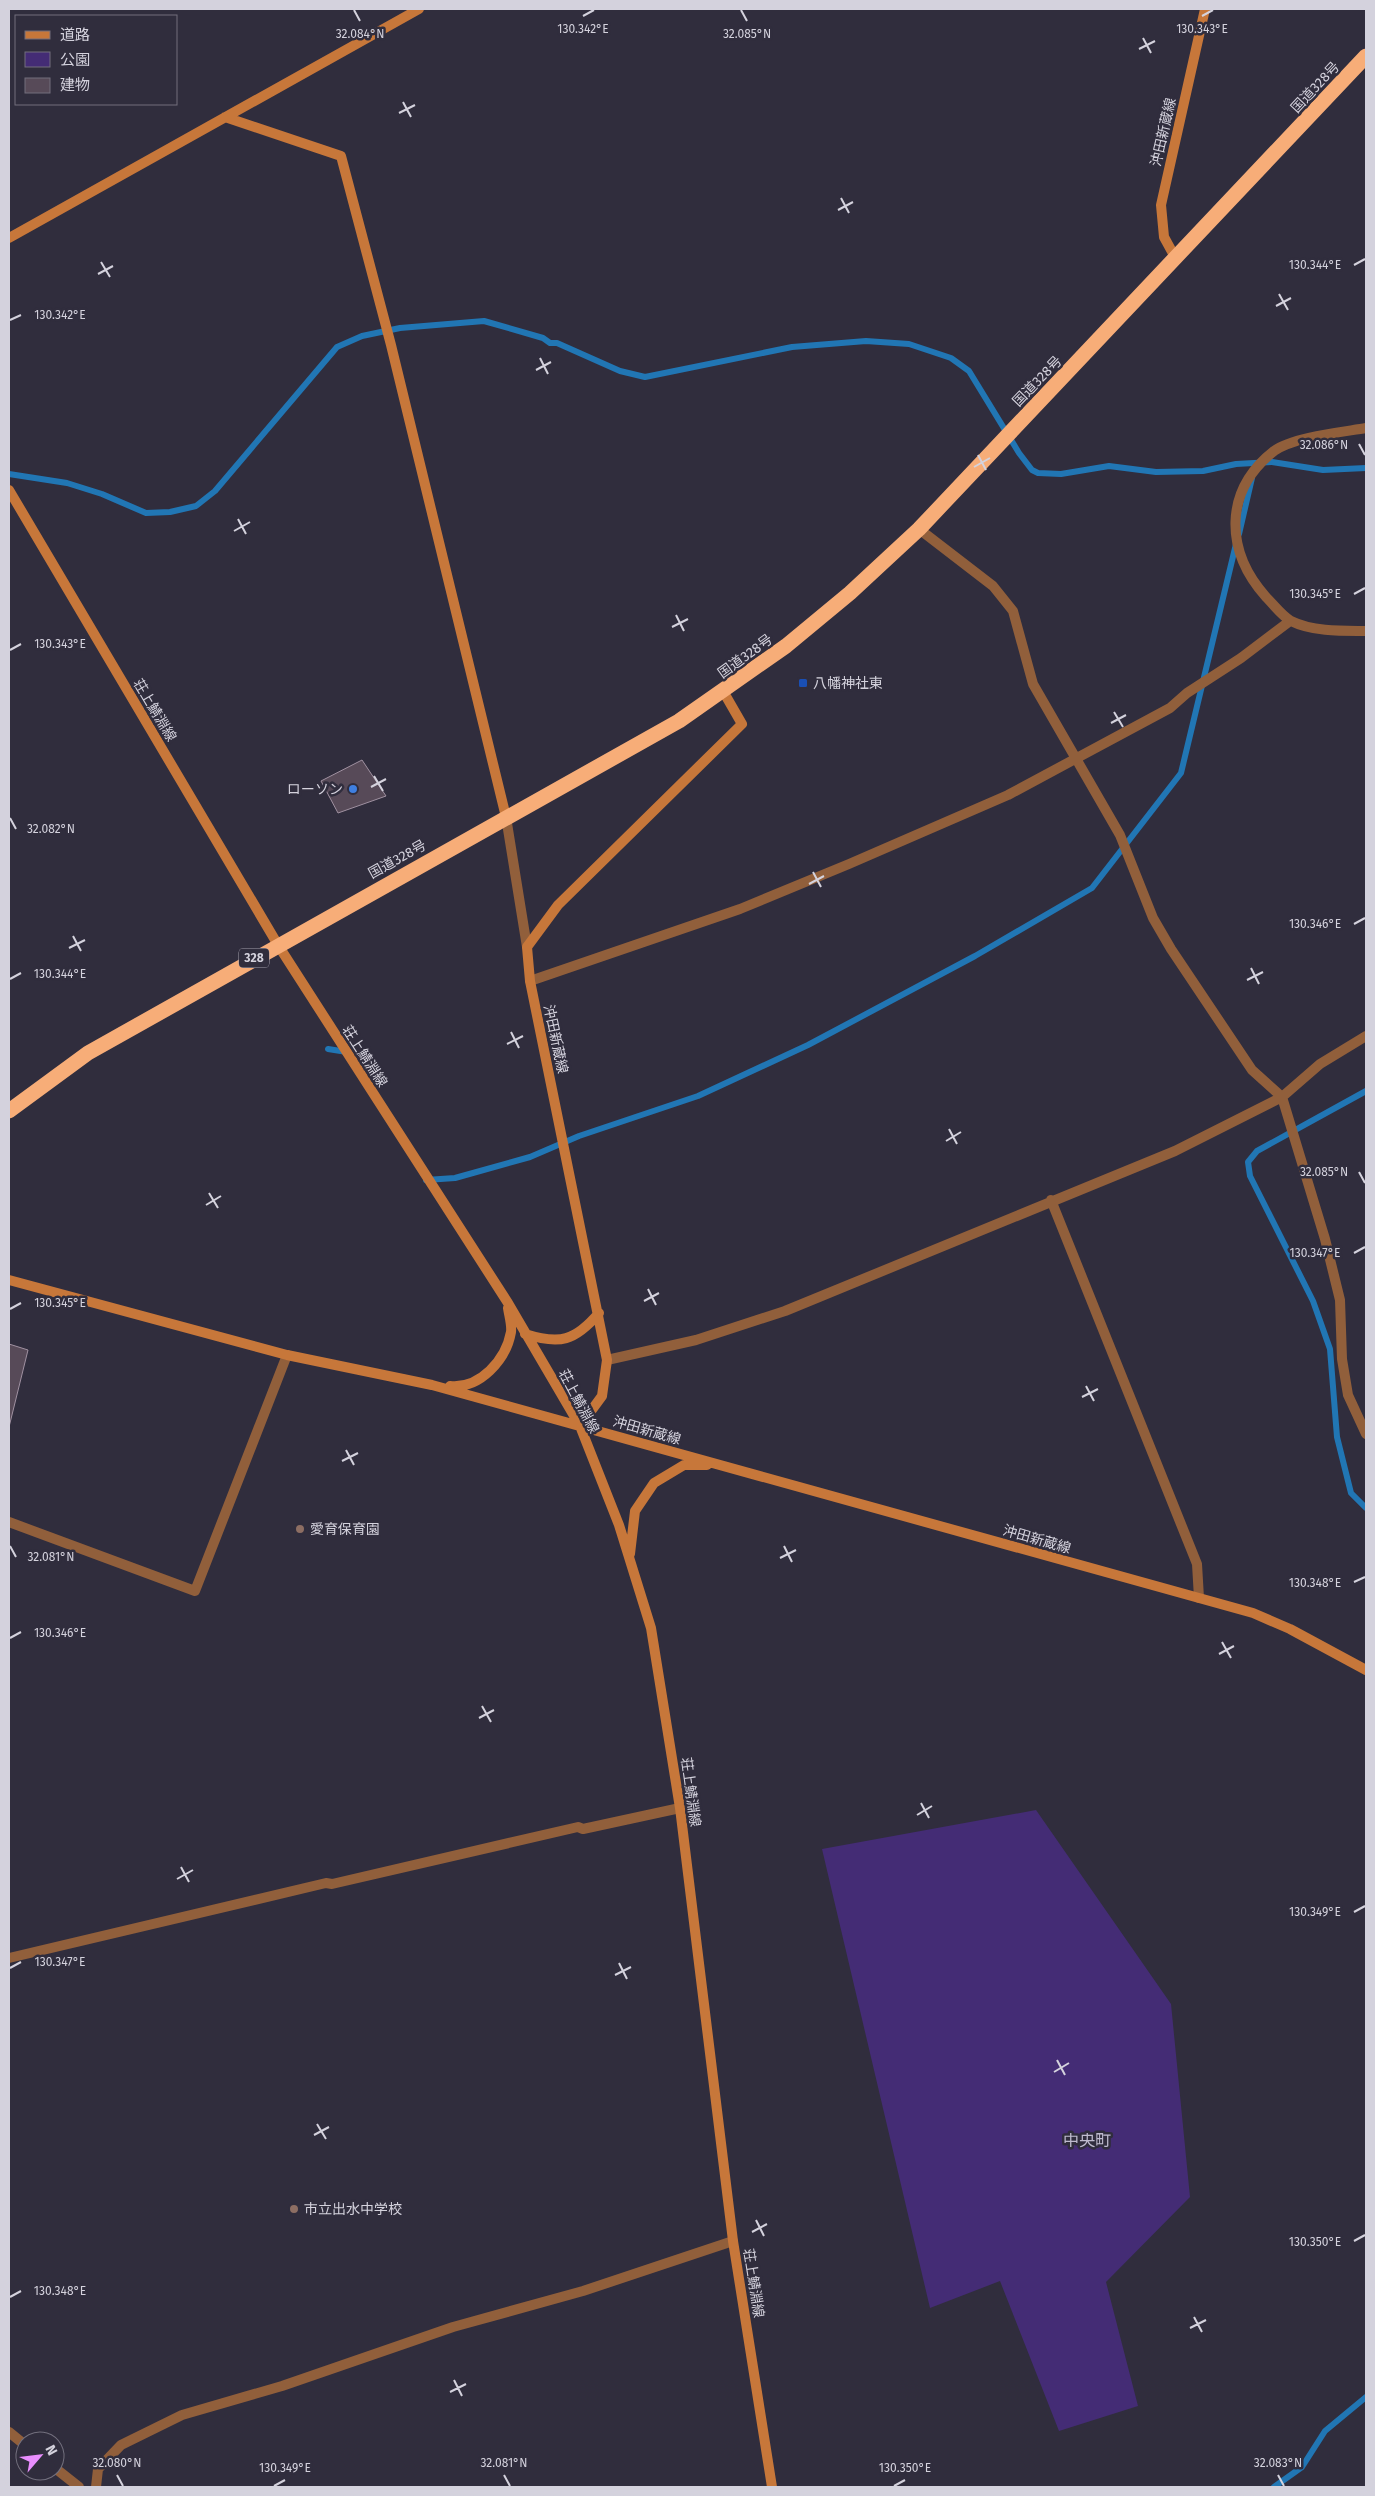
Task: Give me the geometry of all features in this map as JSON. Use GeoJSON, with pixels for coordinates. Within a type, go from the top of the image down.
{"type":"FeatureCollection","features":[{"type":"Feature","properties":{"kind":"highway","name":"国道328号"},"geometry":{"type":"LineString","coordinates":[[9,1111],[88,1053],[679,721],[793,640],[850,593],[919,529],[1366,56]]}},
{"type":"Feature","properties":{"kind":"main road"},"geometry":{"type":"LineString","coordinates":[[9,238],[418,9]]}},
{"type":"Feature","properties":{"kind":"main road","name":"沖田新蔵線"},"geometry":{"type":"LineString","coordinates":[[1176,259],[1164,237],[1161,205],[1205,9]]}},
{"type":"Feature","properties":{"kind":"main road"},"geometry":{"type":"LineString","coordinates":[[225,117],[341,156],[391,344],[506,817]]}},
{"type":"Feature","properties":{"kind":"main road","name":"荘上鯖淵線"},"geometry":{"type":"LineString","coordinates":[[9,490],[278,945],[508,1303],[580,1426],[629,1558],[651,1628],[680,1808],[734,2241],[772,2487]]}},
{"type":"Feature","properties":{"kind":"main road"},"geometry":{"type":"LineString","coordinates":[[527,947],[558,905],[742,724],[723,691]]}},
{"type":"Feature","properties":{"kind":"main road","name":"沖田新蔵線"},"geometry":{"type":"LineString","coordinates":[[527,947],[530,981],[599,1312],[607,1360],[602,1396],[580,1426],[1253,1613],[1290,1629],[1366,1670]]}},
{"type":"Feature","properties":{"kind":"main road"},"geometry":{"type":"LineString","coordinates":[[9,1280],[287,1355],[432,1385],[580,1426]]}},
{"type":"Feature","properties":{"kind":"main road"},"geometry":{"type":"LineString","coordinates":[[432,1385],[459,1387],[484,1377],[503,1356],[511,1330],[508,1303]]}},
{"type":"Feature","properties":{"kind":"main road"},"geometry":{"type":"LineString","coordinates":[[525,1334],[547,1341],[558,1340],[586,1328],[599,1312]]}},
{"type":"Feature","properties":{"kind":"main road"},"geometry":{"type":"LineString","coordinates":[[629,1558],[635,1511],[654,1483],[684,1465],[718,1464]]}},
{"type":"Feature","properties":{"kind":"street"},"geometry":{"type":"LineString","coordinates":[[1366,428],[1304,439],[1276,450],[1257,468],[1244,485],[1235,509],[1236,539],[1250,575],[1276,608],[1290,621],[1306,626],[1343,631],[1366,631]]}},
{"type":"Feature","properties":{"kind":"street"},"geometry":{"type":"LineString","coordinates":[[919,529],[993,586],[1013,611],[1033,684],[1120,835],[1153,918],[1252,1070],[1282,1097],[1325,1238],[1340,1300],[1342,1359],[1348,1395],[1366,1434]]}},
{"type":"Feature","properties":{"kind":"street"},"geometry":{"type":"LineString","coordinates":[[530,981],[740,909],[1008,795],[1170,708],[1187,693],[1241,658],[1290,621]]}},
{"type":"Feature","properties":{"kind":"street"},"geometry":{"type":"LineString","coordinates":[[506,817],[527,947]]}},
{"type":"Feature","properties":{"kind":"street"},"geometry":{"type":"LineString","coordinates":[[607,1360],[696,1340],[786,1312],[1052,1200],[1175,1151],[1282,1097],[1320,1064],[1366,1036]]}},
{"type":"Feature","properties":{"kind":"street"},"geometry":{"type":"LineString","coordinates":[[1052,1200],[1197,1564],[1199,1598]]}},
{"type":"Feature","properties":{"kind":"street"},"geometry":{"type":"LineString","coordinates":[[9,1522],[195,1591],[287,1355]]}},
{"type":"Feature","properties":{"kind":"street"},"geometry":{"type":"LineString","coordinates":[[9,1958],[326,1883],[332,1884],[578,1827],[583,1829],[680,1808]]}},
{"type":"Feature","properties":{"kind":"street"},"geometry":{"type":"LineString","coordinates":[[96,2487],[98,2469],[121,2445],[182,2415],[282,2386],[453,2327],[583,2291],[734,2241]]}},
{"type":"Feature","properties":{"kind":"street"},"geometry":{"type":"LineString","coordinates":[[65,2476],[80,2487]]}},
{"type":"Feature","properties":{"kind":"green space"},"geometry":{"type":"Polygon","coordinates":[[[1036,1810],[1171,2004],[1190,2197],[1106,2282],[1138,2406],[1059,2431],[1000,2281],[930,2308],[822,1849],[1036,1810]]]}},
{"type":"Feature","properties":{"kind":"building","name":"ローソン"},"geometry":{"type":"Polygon","coordinates":[[[362,760],[386,796],[338,813],[321,781],[362,760]]]}},
{"type":"Feature","properties":{"kind":"building"},"geometry":{"type":"Polygon","coordinates":[[[9,1344],[28,1350],[9,1427],[9,1344]]]}},
{"type":"Feature","properties":{"kind":"waterway"},"geometry":{"type":"LineString","coordinates":[[9,474],[67,483],[102,494],[146,513],[170,512],[196,506],[215,491],[337,347],[362,336],[400,328],[484,321],[543,338],[550,343],[557,343],[620,371],[645,377],[792,347],[866,341],[909,344],[951,358],[969,371],[1019,453],[1032,470],[1038,473],[1061,474],[1109,466],[1156,472],[1203,471],[1236,464],[1272,462],[1323,470],[1366,468]]}},
{"type":"Feature","properties":{"kind":"waterway"},"geometry":{"type":"LineString","coordinates":[[1239,534],[1252,478]]}},
{"type":"Feature","properties":{"kind":"waterway"},"geometry":{"type":"LineString","coordinates":[[426,1180],[455,1178],[530,1157],[579,1136],[698,1096],[808,1045],[975,956],[1092,888],[1181,773],[1236,544]]}},
{"type":"Feature","properties":{"kind":"waterway"},"geometry":{"type":"LineString","coordinates":[[328,1049],[347,1052]]}},
{"type":"Feature","properties":{"kind":"waterway"},"geometry":{"type":"LineString","coordinates":[[1366,1091],[1257,1151],[1248,1162],[1250,1176],[1313,1301],[1330,1349],[1337,1437],[1351,1493],[1366,1508]]}},
{"type":"Feature","properties":{"kind":"waterway"},"geometry":{"type":"LineString","coordinates":[[1274,2487],[1302,2467],[1325,2431],[1366,2397]]}},
{"type":"Feature","properties":{"kind":"place","name":"八幡神社東"},"geometry":{"type":"Point","coordinates":[803,683]}},
{"type":"Feature","properties":{"kind":"place","name":"ローソン"},"geometry":{"type":"Point","coordinates":[353,789]}},
{"type":"Feature","properties":{"kind":"place","name":"愛育保育園"},"geometry":{"type":"Point","coordinates":[300,1529]}},
{"type":"Feature","properties":{"kind":"place","name":"市立出水中学校"},"geometry":{"type":"Point","coordinates":[294,2209]}},
{"type":"Feature","properties":{"kind":"district","name":"中央町"},"geometry":{"type":"Point","coordinates":[1087,2140]}}]}
